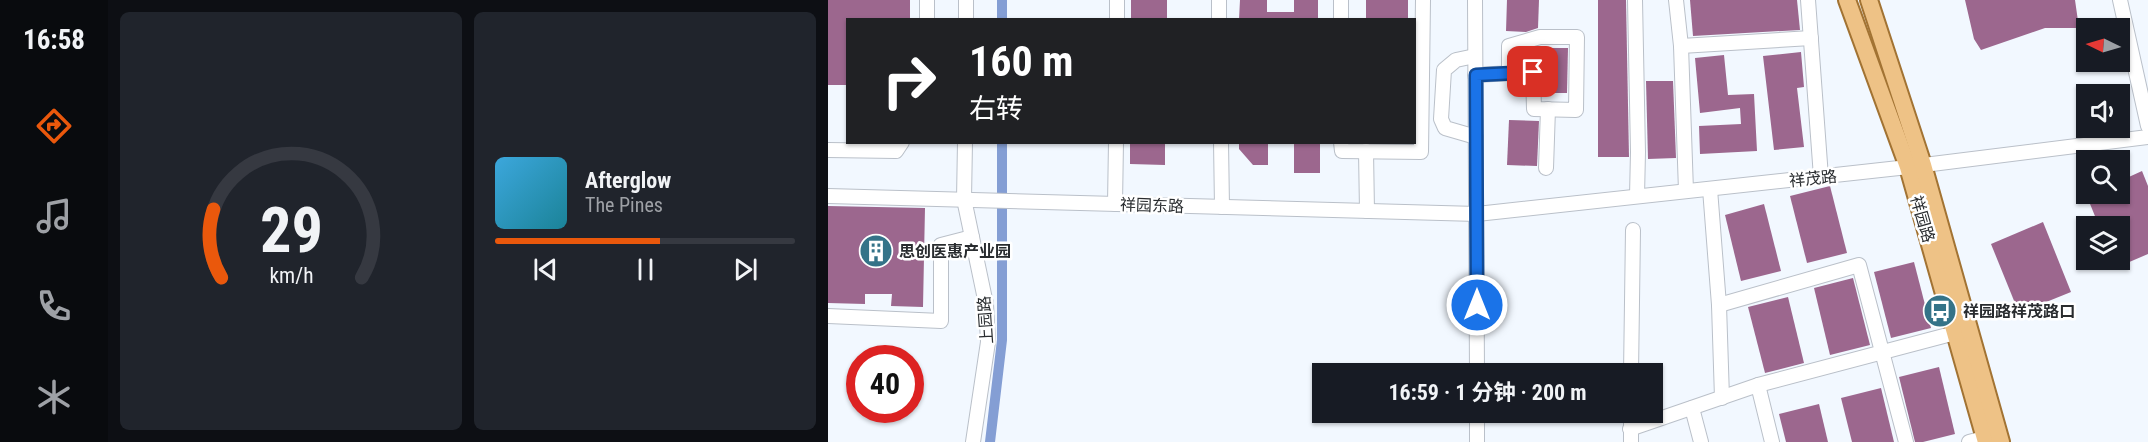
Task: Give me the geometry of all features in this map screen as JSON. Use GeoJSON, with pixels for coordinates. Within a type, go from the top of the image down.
{"type":"FeatureCollection","features":[{"type":"Feature","properties":{"kind":"main road","name":"祥园路"},"geometry":{"type":"LineString","coordinates":[[1847,0],[1915,166],[1955,333],[1985,441]]}},
{"type":"Feature","properties":{"kind":"main road","name":"祥园路"},"geometry":{"type":"LineString","coordinates":[[1869,0],[1915,166],[1985,441]]}},
{"type":"Feature","properties":{"kind":"street"},"geometry":{"type":"LineString","coordinates":[[927,0],[927,18]]}},
{"type":"Feature","properties":{"kind":"street"},"geometry":{"type":"LineString","coordinates":[[966,0],[966,18]]}},
{"type":"Feature","properties":{"kind":"street"},"geometry":{"type":"LineString","coordinates":[[1118,0],[1118,18]]}},
{"type":"Feature","properties":{"kind":"street"},"geometry":{"type":"LineString","coordinates":[[1219,0],[1219,18]]}},
{"type":"Feature","properties":{"kind":"street"},"geometry":{"type":"LineString","coordinates":[[1341,0],[1341,18]]}},
{"type":"Feature","properties":{"kind":"street"},"geometry":{"type":"LineString","coordinates":[[1341,144],[1342,151],[1421,152],[1424,0]]}},
{"type":"Feature","properties":{"kind":"street"},"geometry":{"type":"LineString","coordinates":[[1475,0],[1477,363]]}},
{"type":"Feature","properties":{"kind":"street"},"geometry":{"type":"LineString","coordinates":[[1635,0],[1637,196]]}},
{"type":"Feature","properties":{"kind":"street"},"geometry":{"type":"LineString","coordinates":[[1676,0],[1681,46],[1686,191]]}},
{"type":"Feature","properties":{"kind":"street"},"geometry":{"type":"LineString","coordinates":[[1808,0],[1821,177]]}},
{"type":"Feature","properties":{"kind":"street"},"geometry":{"type":"LineString","coordinates":[[2120,0],[2148,126]]}},
{"type":"Feature","properties":{"kind":"street"},"geometry":{"type":"LineString","coordinates":[[1476,75],[1533,72],[1534,109],[1576,110],[1577,37],[1540,37],[1509,46],[1509,73]]}},
{"type":"Feature","properties":{"kind":"street"},"geometry":{"type":"LineString","coordinates":[[1681,46],[1810,38]]}},
{"type":"Feature","properties":{"kind":"street"},"geometry":{"type":"LineString","coordinates":[[1475,56],[1456,60],[1444,70],[1441,119],[1445,128],[1476,137]]}},
{"type":"Feature","properties":{"kind":"street"},"geometry":{"type":"LineString","coordinates":[[1546,168],[1548,109]]}},
{"type":"Feature","properties":{"kind":"street","name":"祥茂路"},"geometry":{"type":"LineString","coordinates":[[1477,214],[1821,177],[2148,136]]}},
{"type":"Feature","properties":{"kind":"street"},"geometry":{"type":"LineString","coordinates":[[828,150],[896,151],[901,144]]}},
{"type":"Feature","properties":{"kind":"street","name":"上园路"},"geometry":{"type":"LineString","coordinates":[[965,144],[964,200],[986,304],[988,342],[973,442]]}},
{"type":"Feature","properties":{"kind":"street"},"geometry":{"type":"LineString","coordinates":[[1115,204],[1116,144]]}},
{"type":"Feature","properties":{"kind":"street"},"geometry":{"type":"LineString","coordinates":[[1221,144],[1222,207]]}},
{"type":"Feature","properties":{"kind":"street"},"geometry":{"type":"LineString","coordinates":[[1366,151],[1366,211]]}},
{"type":"Feature","properties":{"kind":"street"},"geometry":{"type":"LineString","coordinates":[[1710,189],[1719,305],[1722,398]]}},
{"type":"Feature","properties":{"kind":"street","name":"祥园东路"},"geometry":{"type":"LineString","coordinates":[[828,196],[1477,214]]}},
{"type":"Feature","properties":{"kind":"street"},"geometry":{"type":"LineString","coordinates":[[1631,363],[1634,230]]}},
{"type":"Feature","properties":{"kind":"street"},"geometry":{"type":"LineString","coordinates":[[828,315],[941,321],[941,245],[972,237]]}},
{"type":"Feature","properties":{"kind":"street"},"geometry":{"type":"LineString","coordinates":[[1719,305],[1859,265],[1906,442]]}},
{"type":"Feature","properties":{"kind":"street"},"geometry":{"type":"LineString","coordinates":[[1631,435],[1692,408],[1758,385],[1955,333]]}},
{"type":"Feature","properties":{"kind":"street"},"geometry":{"type":"LineString","coordinates":[[1758,385],[1772,442]]}},
{"type":"Feature","properties":{"kind":"street"},"geometry":{"type":"LineString","coordinates":[[1692,408],[1701,442]]}},
{"type":"Feature","properties":{"kind":"street"},"geometry":{"type":"LineString","coordinates":[[1477,423],[1477,442]]}},
{"type":"Feature","properties":{"kind":"building"},"geometry":{"type":"Polygon","coordinates":[[[828,0],[910,0],[910,18],[846,18],[846,85],[828,85],[828,0]]]}},
{"type":"Feature","properties":{"kind":"building"},"geometry":{"type":"Polygon","coordinates":[[[1131,0],[1167,0],[1167,18],[1131,18],[1131,0]]]}},
{"type":"Feature","properties":{"kind":"building"},"geometry":{"type":"Polygon","coordinates":[[[1240,0],[1267,0],[1267,12],[1294,12],[1294,0],[1318,0],[1318,18],[1239,18],[1240,0]]]}},
{"type":"Feature","properties":{"kind":"building"},"geometry":{"type":"Polygon","coordinates":[[[1366,0],[1408,0],[1408,18],[1366,18],[1366,0]]]}},
{"type":"Feature","properties":{"kind":"building"},"geometry":{"type":"Polygon","coordinates":[[[1507,0],[1539,0],[1538,28],[1526,32],[1506,31],[1507,0]]]}},
{"type":"Feature","properties":{"kind":"building"},"geometry":{"type":"Polygon","coordinates":[[[1598,0],[1626,0],[1629,157],[1598,157],[1598,0]]]}},
{"type":"Feature","properties":{"kind":"building"},"geometry":{"type":"Polygon","coordinates":[[[1690,0],[1797,0],[1800,30],[1693,36],[1690,0]]]}},
{"type":"Feature","properties":{"kind":"building"},"geometry":{"type":"Polygon","coordinates":[[[1965,0],[2075,0],[2078,18],[2076,28],[2045,28],[1981,50],[1974,39],[1965,0]]]}},
{"type":"Feature","properties":{"kind":"building"},"geometry":{"type":"Polygon","coordinates":[[[1543,48],[1568,48],[1567,93],[1543,93],[1543,48]]]}},
{"type":"Feature","properties":{"kind":"building"},"geometry":{"type":"Polygon","coordinates":[[[1801,52],[1804,87],[1797,88],[1804,147],[1774,150],[1763,56],[1801,52]]]}},
{"type":"Feature","properties":{"kind":"building"},"geometry":{"type":"Polygon","coordinates":[[[1724,55],[1728,95],[1754,94],[1757,151],[1700,154],[1699,126],[1741,124],[1740,108],[1700,113],[1695,58],[1724,55]]]}},
{"type":"Feature","properties":{"kind":"building"},"geometry":{"type":"Polygon","coordinates":[[[1646,81],[1673,81],[1676,158],[1648,159],[1646,81]]]}},
{"type":"Feature","properties":{"kind":"building"},"geometry":{"type":"Polygon","coordinates":[[[1509,120],[1539,121],[1537,166],[1507,165],[1509,120]]]}},
{"type":"Feature","properties":{"kind":"building"},"geometry":{"type":"Polygon","coordinates":[[[1130,144],[1165,144],[1165,165],[1130,164],[1130,144]]]}},
{"type":"Feature","properties":{"kind":"building"},"geometry":{"type":"Polygon","coordinates":[[[1239,144],[1268,144],[1268,165],[1253,165],[1239,149],[1239,144]]]}},
{"type":"Feature","properties":{"kind":"building"},"geometry":{"type":"Polygon","coordinates":[[[1294,144],[1320,144],[1320,173],[1294,173],[1294,144]]]}},
{"type":"Feature","properties":{"kind":"building"},"geometry":{"type":"Polygon","coordinates":[[[2142,171],[2148,186],[2148,254],[2130,262],[2130,216],[2095,216],[2090,204],[2130,204],[2130,176],[2142,171]]]}},
{"type":"Feature","properties":{"kind":"building"},"geometry":{"type":"Polygon","coordinates":[[[1830,186],[1847,253],[1807,263],[1790,196],[1830,186]]]}},
{"type":"Feature","properties":{"kind":"building"},"geometry":{"type":"Polygon","coordinates":[[[1764,204],[1781,271],[1741,281],[1725,215],[1764,204]]]}},
{"type":"Feature","properties":{"kind":"building","name":"思创医惠产业园"},"geometry":{"type":"Polygon","coordinates":[[[828,206],[925,208],[923,307],[891,306],[892,294],[865,294],[865,304],[828,303],[828,206]]]}},
{"type":"Feature","properties":{"kind":"building"},"geometry":{"type":"Polygon","coordinates":[[[2043,222],[2071,292],[2019,313],[1991,244],[2043,222]]]}},
{"type":"Feature","properties":{"kind":"building"},"geometry":{"type":"Polygon","coordinates":[[[1914,262],[1931,328],[1891,338],[1874,272],[1914,262]]]}},
{"type":"Feature","properties":{"kind":"building"},"geometry":{"type":"Polygon","coordinates":[[[1853,278],[1870,345],[1830,355],[1814,288],[1853,278]]]}},
{"type":"Feature","properties":{"kind":"building"},"geometry":{"type":"Polygon","coordinates":[[[1788,297],[1804,363],[1765,373],[1748,307],[1788,297]]]}},
{"type":"Feature","properties":{"kind":"building"},"geometry":{"type":"Polygon","coordinates":[[[1939,367],[1955,434],[1915,442],[1899,377],[1939,367]]]}},
{"type":"Feature","properties":{"kind":"building"},"geometry":{"type":"Polygon","coordinates":[[[1881,388],[1894,442],[1852,442],[1841,398],[1881,388]]]}},
{"type":"Feature","properties":{"kind":"building"},"geometry":{"type":"Polygon","coordinates":[[[1819,404],[1828,442],[1786,442],[1779,414],[1819,404]]]}},
{"type":"Feature","properties":{"kind":"waterway"},"geometry":{"type":"LineString","coordinates":[[1002,0],[1002,18]]}},
{"type":"Feature","properties":{"kind":"waterway"},"geometry":{"type":"LineString","coordinates":[[990,442],[1002,340],[1002,144]]}},
{"type":"Feature","properties":{"kind":"place","name":"思创医惠产业园"},"geometry":{"type":"Point","coordinates":[876,251]}},
{"type":"Feature","properties":{"kind":"place","name":"祥园路祥茂路口"},"geometry":{"type":"Point","coordinates":[1940,311]}},
{"type":"Feature","properties":{"kind":"route"},"geometry":{"type":"LineString","coordinates":[[1477,305],[1476,75],[1533,72]]}}]}
